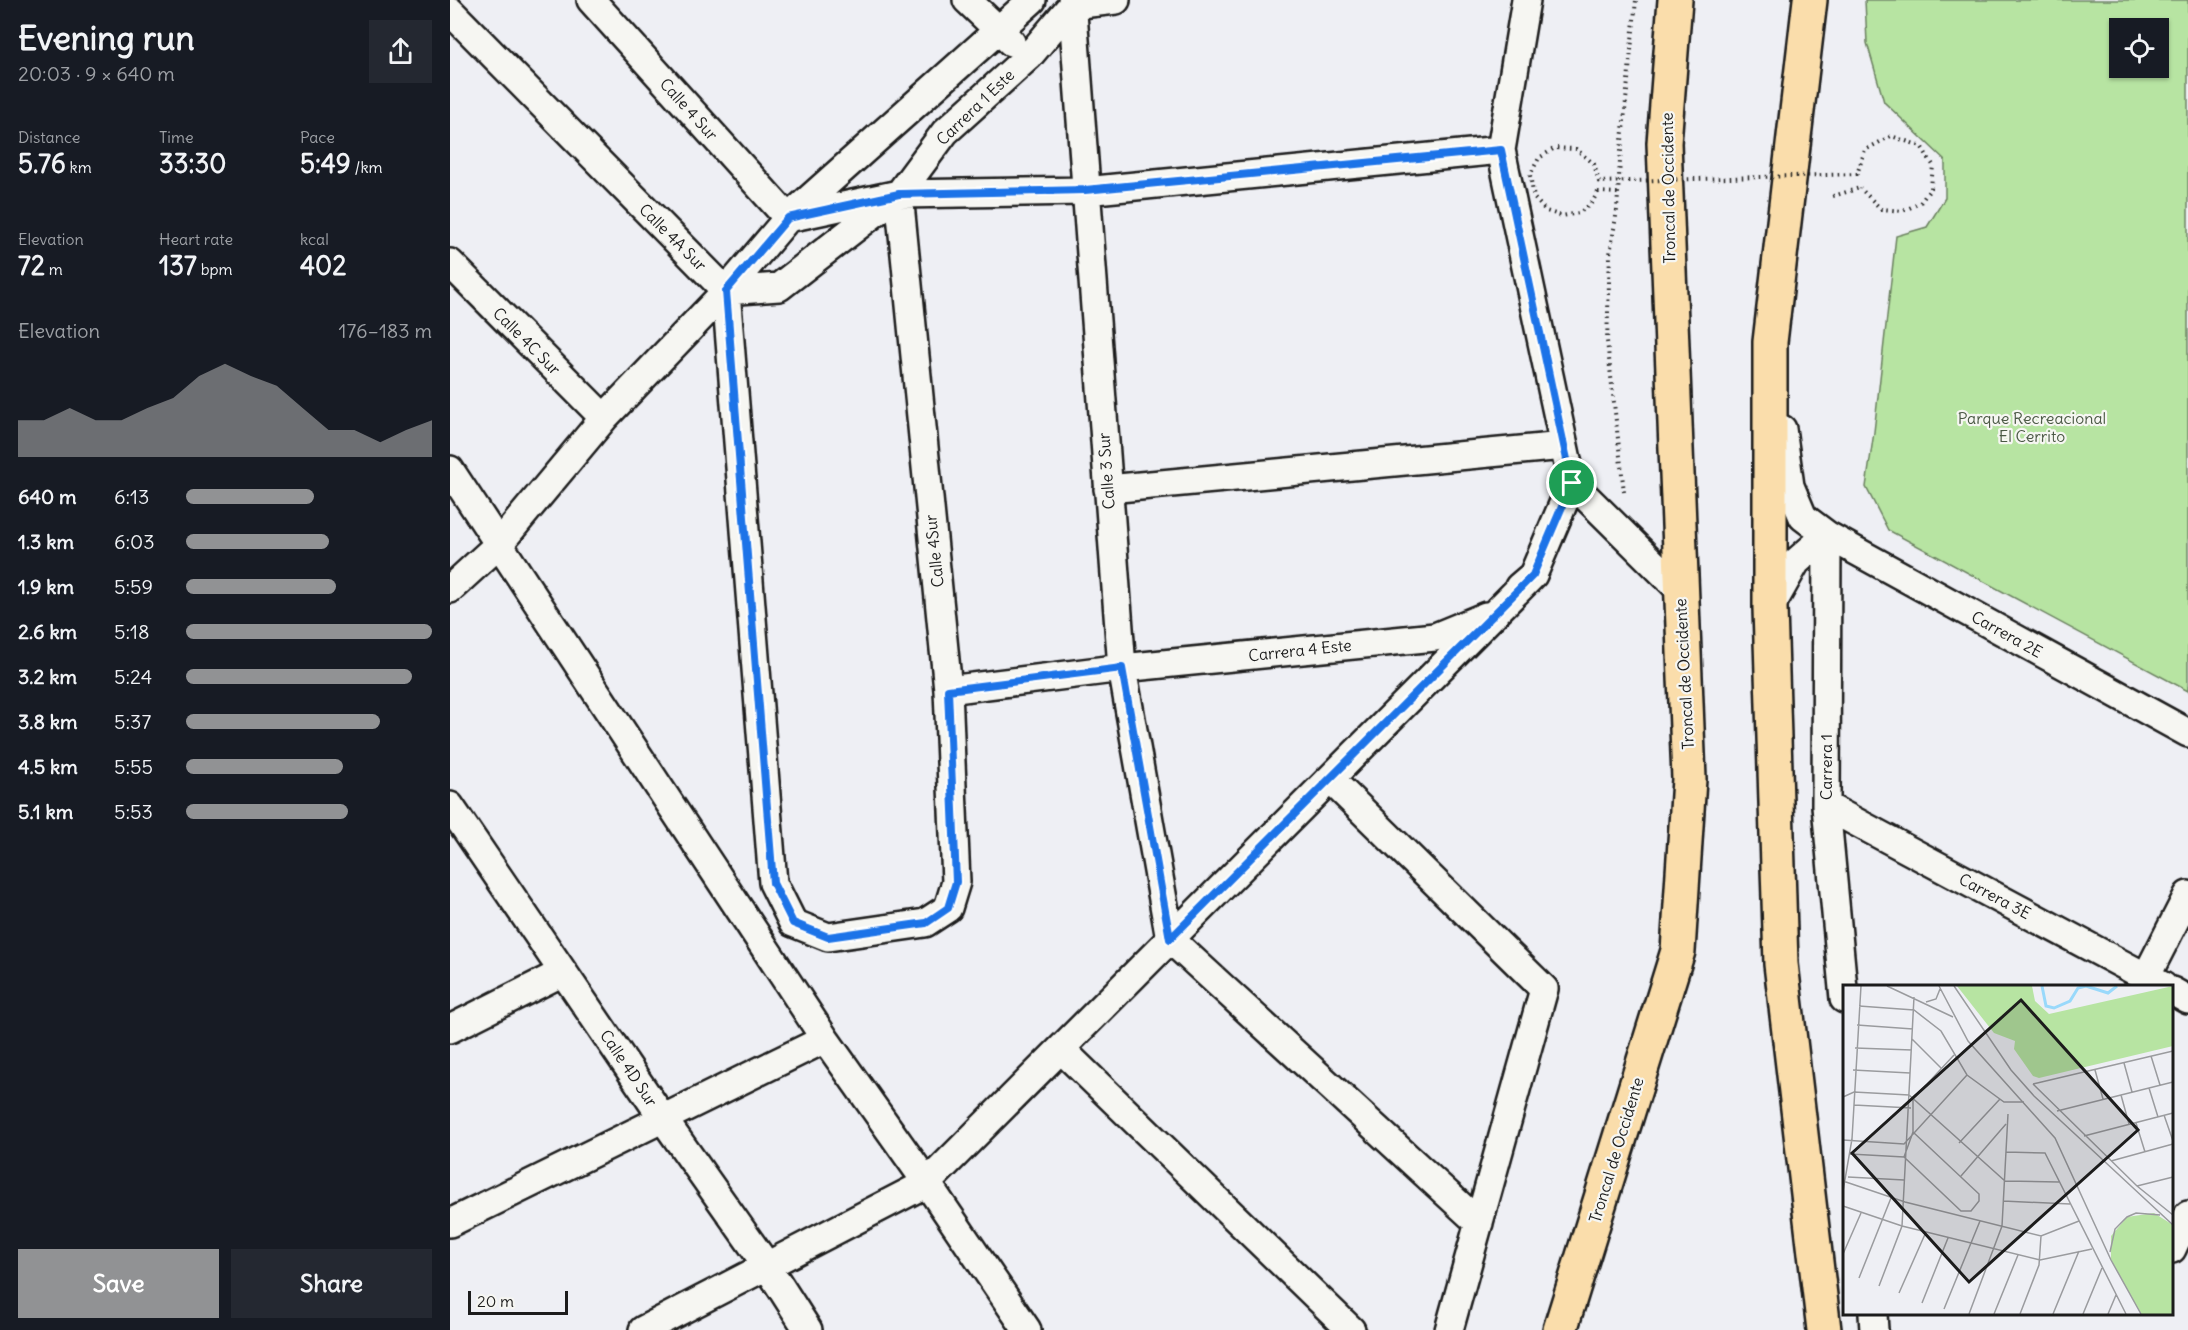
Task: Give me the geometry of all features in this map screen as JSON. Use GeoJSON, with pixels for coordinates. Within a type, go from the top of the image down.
{"type":"FeatureCollection","features":[{"type":"Feature","properties":{"kind":"highway","name":"Troncal de Occidente"},"geometry":{"type":"LineString","coordinates":[[1560,1330],[1678,951],[1689,779],[1664,143],[1675,0]]}},
{"type":"Feature","properties":{"kind":"highway"},"geometry":{"type":"LineString","coordinates":[[1809,0],[1770,342],[1770,608],[1780,964],[1824,1330]]}},
{"type":"Feature","properties":{"kind":"street","name":"Calle 4 Sur"},"geometry":{"type":"LineString","coordinates":[[591,0],[788,218]]}},
{"type":"Feature","properties":{"kind":"street"},"geometry":{"type":"LineString","coordinates":[[967,0],[999,32],[1029,56]]}},
{"type":"Feature","properties":{"kind":"street"},"geometry":{"type":"LineString","coordinates":[[450,589],[498,545],[604,418],[726,291],[788,218],[999,32],[1032,0]]}},
{"type":"Feature","properties":{"kind":"street"},"geometry":{"type":"LineString","coordinates":[[1072,2],[1116,0]]}},
{"type":"Feature","properties":{"kind":"street"},"geometry":{"type":"LineString","coordinates":[[1526,0],[1501,150],[1572,483],[1681,591]]}},
{"type":"Feature","properties":{"kind":"street","name":"Carrera 1 Este"},"geometry":{"type":"LineString","coordinates":[[726,291],[779,287],[899,194],[945,132],[1029,56],[1072,2]]}},
{"type":"Feature","properties":{"kind":"street","name":"Calle 3 Sur"},"geometry":{"type":"LineString","coordinates":[[1072,2],[1122,668],[1170,939]]}},
{"type":"Feature","properties":{"kind":"street","name":"Calle 4A Sur"},"geometry":{"type":"LineString","coordinates":[[450,11],[726,291]]}},
{"type":"Feature","properties":{"kind":"street"},"geometry":{"type":"LineString","coordinates":[[788,218],[899,194],[1085,190],[1501,150]]}},
{"type":"Feature","properties":{"kind":"street","name":"Calle 4Sur"},"geometry":{"type":"LineString","coordinates":[[726,291],[773,883],[793,923],[828,937],[926,923],[948,908],[956,882],[948,690],[899,194]]}},
{"type":"Feature","properties":{"kind":"street","name":"Calle 4C Sur"},"geometry":{"type":"LineString","coordinates":[[450,263],[604,418]]}},
{"type":"Feature","properties":{"kind":"street","name":"Carrera 2E"},"geometry":{"type":"LineString","coordinates":[[1770,342],[1790,486],[1803,517],[1827,535],[2188,732]]}},
{"type":"Feature","properties":{"kind":"street"},"geometry":{"type":"LineString","coordinates":[[1108,489],[1564,446]]}},
{"type":"Feature","properties":{"kind":"street"},"geometry":{"type":"LineString","coordinates":[[450,470],[825,1039],[1027,1330]]}},
{"type":"Feature","properties":{"kind":"street","name":"Carrera 4 Este"},"geometry":{"type":"LineString","coordinates":[[948,690],[1122,668],[1435,637],[1486,616],[1533,575],[1572,483]]}},
{"type":"Feature","properties":{"kind":"street"},"geometry":{"type":"LineString","coordinates":[[1770,608],[1796,562],[1827,535]]}},
{"type":"Feature","properties":{"kind":"street","name":"Carrera 1"},"geometry":{"type":"LineString","coordinates":[[1827,535],[1826,806],[1844,985]]}},
{"type":"Feature","properties":{"kind":"street"},"geometry":{"type":"LineString","coordinates":[[643,1330],[927,1183],[1533,575]]}},
{"type":"Feature","properties":{"kind":"street"},"geometry":{"type":"LineString","coordinates":[[1330,779],[1544,989],[1449,1330]]}},
{"type":"Feature","properties":{"kind":"street","name":"Carrera 3E"},"geometry":{"type":"LineString","coordinates":[[1826,806],[2154,982]]}},
{"type":"Feature","properties":{"kind":"street","name":"Calle 4D Sur"},"geometry":{"type":"LineString","coordinates":[[454,821],[563,972],[767,1266],[808,1330]]}},
{"type":"Feature","properties":{"kind":"street"},"geometry":{"type":"LineString","coordinates":[[2154,982],[2188,895]]}},
{"type":"Feature","properties":{"kind":"street"},"geometry":{"type":"LineString","coordinates":[[1170,939],[1479,1223]]}},
{"type":"Feature","properties":{"kind":"street"},"geometry":{"type":"LineString","coordinates":[[450,1029],[563,972]]}},
{"type":"Feature","properties":{"kind":"street"},"geometry":{"type":"LineString","coordinates":[[2173,992],[2188,1000]]}},
{"type":"Feature","properties":{"kind":"street"},"geometry":{"type":"LineString","coordinates":[[450,1223],[825,1039]]}},
{"type":"Feature","properties":{"kind":"street"},"geometry":{"type":"LineString","coordinates":[[1061,1049],[1351,1330]]}},
{"type":"Feature","properties":{"kind":"street"},"geometry":{"type":"LineString","coordinates":[[2173,1247],[2188,1215]]}},
{"type":"Feature","properties":{"kind":"street"},"geometry":{"type":"LineString","coordinates":[[2173,1256],[2188,1264]]}},
{"type":"Feature","properties":{"kind":"street"},"geometry":{"type":"LineString","coordinates":[[1873,1315],[1874,1330]]}},
{"type":"Feature","properties":{"kind":"path"},"geometry":{"type":"LineString","coordinates":[[1629,540],[1607,341],[1610,254],[1636,0]]}},
{"type":"Feature","properties":{"kind":"path"},"geometry":{"type":"LineString","coordinates":[[1618,193],[1598,192],[1591,204],[1579,213],[1562,216],[1546,211],[1534,198],[1530,175],[1539,158],[1555,148],[1576,148],[1594,164],[1599,182],[1857,174],[1865,150],[1891,136],[1921,146],[1932,165],[1930,188],[1920,203],[1903,211],[1881,209],[1860,188],[1833,196]]}},
{"type":"Feature","properties":{"kind":"green space","name":"Parque Recreacional El Cerrito"},"geometry":{"type":"Polygon","coordinates":[[[1865,0],[2188,0],[2188,691],[1888,530],[1866,487],[1896,236],[1927,227],[1945,198],[1945,160],[1884,102],[1867,43],[1865,0]]]}},
{"type":"Feature","properties":{"kind":"route"},"geometry":{"type":"LineString","coordinates":[[1501,150],[1572,483],[1533,575],[1170,939],[1122,668],[948,690],[956,882],[948,908],[926,923],[828,937],[793,923],[773,883],[726,291],[788,218],[899,194],[1085,190],[1501,150]]}}]}
